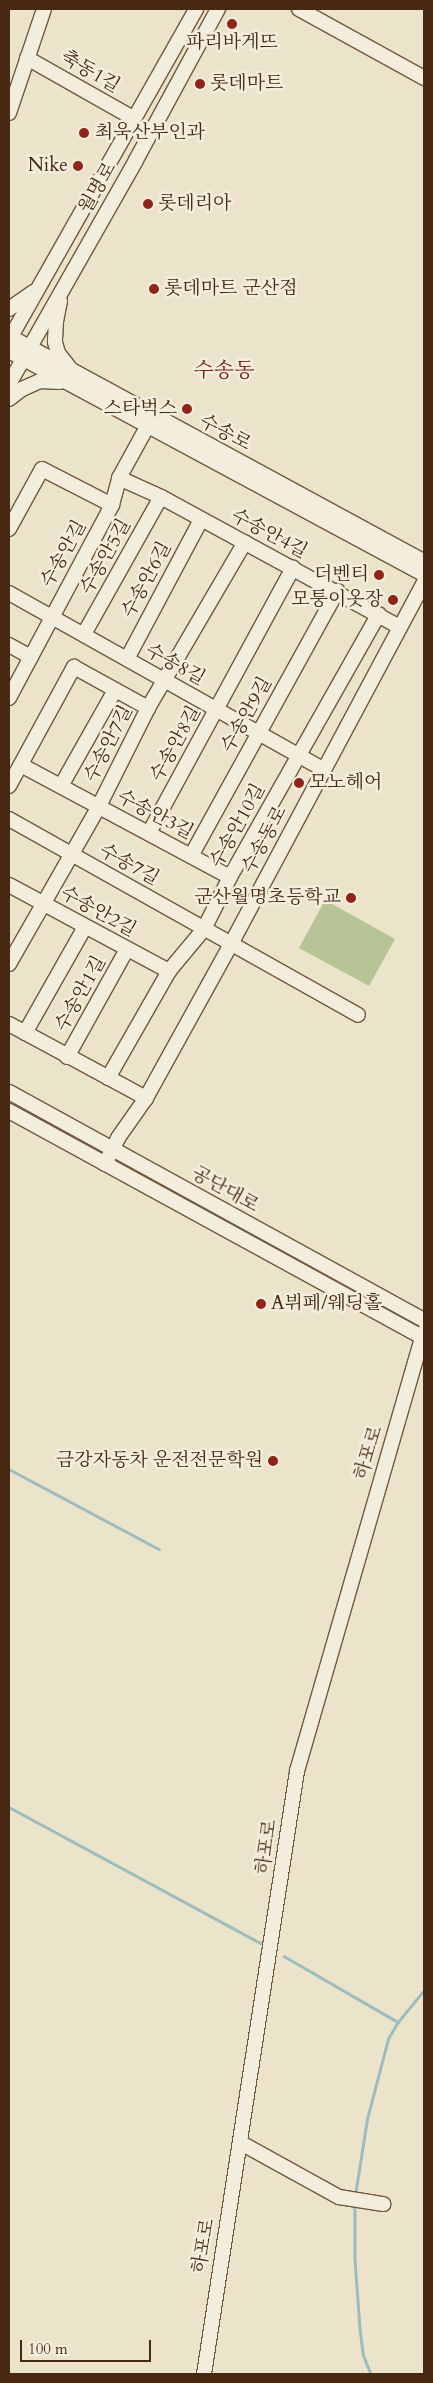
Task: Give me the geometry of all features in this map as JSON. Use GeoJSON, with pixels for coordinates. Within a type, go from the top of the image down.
{"type":"FeatureCollection","features":[{"type":"Feature","properties":{"kind":"street"},"geometry":{"type":"LineString","coordinates":[[9,114],[44,9]]}},
{"type":"Feature","properties":{"kind":"street","name":"월명로"},"geometry":{"type":"LineString","coordinates":[[9,338],[42,283],[133,118],[196,9]]}},
{"type":"Feature","properties":{"kind":"street","name":"월명로"},"geometry":{"type":"LineString","coordinates":[[9,384],[218,9]]}},
{"type":"Feature","properties":{"kind":"street"},"geometry":{"type":"LineString","coordinates":[[300,9],[424,78]]}},
{"type":"Feature","properties":{"kind":"street","name":"축동1길"},"geometry":{"type":"LineString","coordinates":[[28,58],[133,118]]}},
{"type":"Feature","properties":{"kind":"street"},"geometry":{"type":"LineString","coordinates":[[9,310],[26,299],[42,283]]}},
{"type":"Feature","properties":{"kind":"street"},"geometry":{"type":"LineString","coordinates":[[64,285],[56,321],[55,342],[62,361],[75,381]]}},
{"type":"Feature","properties":{"kind":"street","name":"수송로"},"geometry":{"type":"LineString","coordinates":[[9,338],[26,353],[75,381],[424,561]]}},
{"type":"Feature","properties":{"kind":"street","name":"수송로"},"geometry":{"type":"LineString","coordinates":[[9,352],[26,353]]}},
{"type":"Feature","properties":{"kind":"street"},"geometry":{"type":"LineString","coordinates":[[9,399],[22,389],[40,381],[75,381]]}},
{"type":"Feature","properties":{"kind":"street","name":"수송로"},"geometry":{"type":"LineString","coordinates":[[75,381],[147,427],[424,574]]}},
{"type":"Feature","properties":{"kind":"street","name":"수송안길"},"geometry":{"type":"LineString","coordinates":[[9,698],[112,505],[119,478],[147,427]]}},
{"type":"Feature","properties":{"kind":"street"},"geometry":{"type":"LineString","coordinates":[[9,529],[42,469],[112,505]]}},
{"type":"Feature","properties":{"kind":"street","name":"수송안4길"},"geometry":{"type":"LineString","coordinates":[[119,478],[245,542],[400,627]]}},
{"type":"Feature","properties":{"kind":"street","name":"수송안5길"},"geometry":{"type":"LineString","coordinates":[[84,634],[161,498]]}},
{"type":"Feature","properties":{"kind":"street","name":"수송안6길"},"geometry":{"type":"LineString","coordinates":[[126,659],[201,520]]}},
{"type":"Feature","properties":{"kind":"street","name":"수송안7길"},"geometry":{"type":"LineString","coordinates":[[9,964],[99,806],[148,708],[245,542]]}},
{"type":"Feature","properties":{"kind":"street","name":"수송안8길"},"geometry":{"type":"LineString","coordinates":[[149,833],[293,568]]}},
{"type":"Feature","properties":{"kind":"street","name":"수송동로"},"geometry":{"type":"LineString","coordinates":[[104,1164],[146,1098],[231,944],[424,582]]}},
{"type":"Feature","properties":{"kind":"street","name":"수송안9길"},"geometry":{"type":"LineString","coordinates":[[192,856],[337,592]]}},
{"type":"Feature","properties":{"kind":"street","name":"수송8길"},"geometry":{"type":"LineString","coordinates":[[9,593],[323,769]]}},
{"type":"Feature","properties":{"kind":"street","name":"수송안10길"},"geometry":{"type":"LineString","coordinates":[[108,1078],[169,971],[204,929],[230,877],[379,614]]}},
{"type":"Feature","properties":{"kind":"street"},"geometry":{"type":"LineString","coordinates":[[9,645],[31,657]]}},
{"type":"Feature","properties":{"kind":"street"},"geometry":{"type":"LineString","coordinates":[[9,786],[74,667],[148,708]]}},
{"type":"Feature","properties":{"kind":"street"},"geometry":{"type":"LineString","coordinates":[[61,786],[115,690]]}},
{"type":"Feature","properties":{"kind":"street","name":"수송안3길"},"geometry":{"type":"LineString","coordinates":[[21,765],[230,877]]}},
{"type":"Feature","properties":{"kind":"street","name":"수송7길"},"geometry":{"type":"LineString","coordinates":[[9,819],[358,1015]]}},
{"type":"Feature","properties":{"kind":"street","name":"수송안2길"},"geometry":{"type":"LineString","coordinates":[[9,885],[169,971]]}},
{"type":"Feature","properties":{"kind":"street","name":"수송안1길"},"geometry":{"type":"LineString","coordinates":[[25,1032],[85,927]]}},
{"type":"Feature","properties":{"kind":"street","name":"수송안1길"},"geometry":{"type":"LineString","coordinates":[[67,1057],[127,950]]}},
{"type":"Feature","properties":{"kind":"street","name":"수송안1길"},"geometry":{"type":"LineString","coordinates":[[9,1024],[146,1098]]}},
{"type":"Feature","properties":{"kind":"street","name":"공단대로"},"geometry":{"type":"LineString","coordinates":[[9,1092],[424,1320]]}},
{"type":"Feature","properties":{"kind":"street","name":"공단대로"},"geometry":{"type":"LineString","coordinates":[[9,1111],[424,1336]]}},
{"type":"Feature","properties":{"kind":"street","name":"하포로"},"geometry":{"type":"LineString","coordinates":[[204,2374],[297,1771],[424,1336]]}},
{"type":"Feature","properties":{"kind":"street"},"geometry":{"type":"LineString","coordinates":[[241,2143],[338,2197],[383,2204]]}},
{"type":"Feature","properties":{"kind":"green space"},"geometry":{"type":"Polygon","coordinates":[[[325,900],[395,939],[369,986],[299,948],[325,900]]]}},
{"type":"Feature","properties":{"kind":"waterway"},"geometry":{"type":"LineString","coordinates":[[9,1469],[159,1549]]}},
{"type":"Feature","properties":{"kind":"waterway"},"geometry":{"type":"LineString","coordinates":[[9,1807],[261,1943]]}},
{"type":"Feature","properties":{"kind":"waterway"},"geometry":{"type":"LineString","coordinates":[[284,1956],[398,2022]]}},
{"type":"Feature","properties":{"kind":"waterway"},"geometry":{"type":"LineString","coordinates":[[355,2195],[367,2119],[388,2039],[398,2022],[424,1990]]}},
{"type":"Feature","properties":{"kind":"waterway"},"geometry":{"type":"LineString","coordinates":[[355,2205],[355,2259],[360,2328],[363,2354],[371,2374]]}},
{"type":"Feature","properties":{"kind":"place","name":"파리바게뜨"},"geometry":{"type":"Point","coordinates":[232,24]}},
{"type":"Feature","properties":{"kind":"place","name":"롯데마트"},"geometry":{"type":"Point","coordinates":[200,84]}},
{"type":"Feature","properties":{"kind":"place","name":"최욱산부인과"},"geometry":{"type":"Point","coordinates":[84,133]}},
{"type":"Feature","properties":{"kind":"place","name":"Nike"},"geometry":{"type":"Point","coordinates":[78,166]}},
{"type":"Feature","properties":{"kind":"place","name":"롯데리아"},"geometry":{"type":"Point","coordinates":[148,204]}},
{"type":"Feature","properties":{"kind":"place","name":"롯데마트 군산점"},"geometry":{"type":"Point","coordinates":[154,289]}},
{"type":"Feature","properties":{"kind":"place","name":"스타벅스"},"geometry":{"type":"Point","coordinates":[187,409]}},
{"type":"Feature","properties":{"kind":"place","name":"더벤티"},"geometry":{"type":"Point","coordinates":[379,575]}},
{"type":"Feature","properties":{"kind":"place","name":"모퉁이옷장"},"geometry":{"type":"Point","coordinates":[393,600]}},
{"type":"Feature","properties":{"kind":"place","name":"모노헤어"},"geometry":{"type":"Point","coordinates":[299,783]}},
{"type":"Feature","properties":{"kind":"place","name":"군산월명초등학교"},"geometry":{"type":"Point","coordinates":[351,898]}},
{"type":"Feature","properties":{"kind":"place","name":"A뷔페/웨딩홀"},"geometry":{"type":"Point","coordinates":[261,1304]}},
{"type":"Feature","properties":{"kind":"place","name":"금강자동차 운전전문학원"},"geometry":{"type":"Point","coordinates":[273,1461]}},
{"type":"Feature","properties":{"kind":"district","name":"수송동"},"geometry":{"type":"Point","coordinates":[224,371]}}]}
